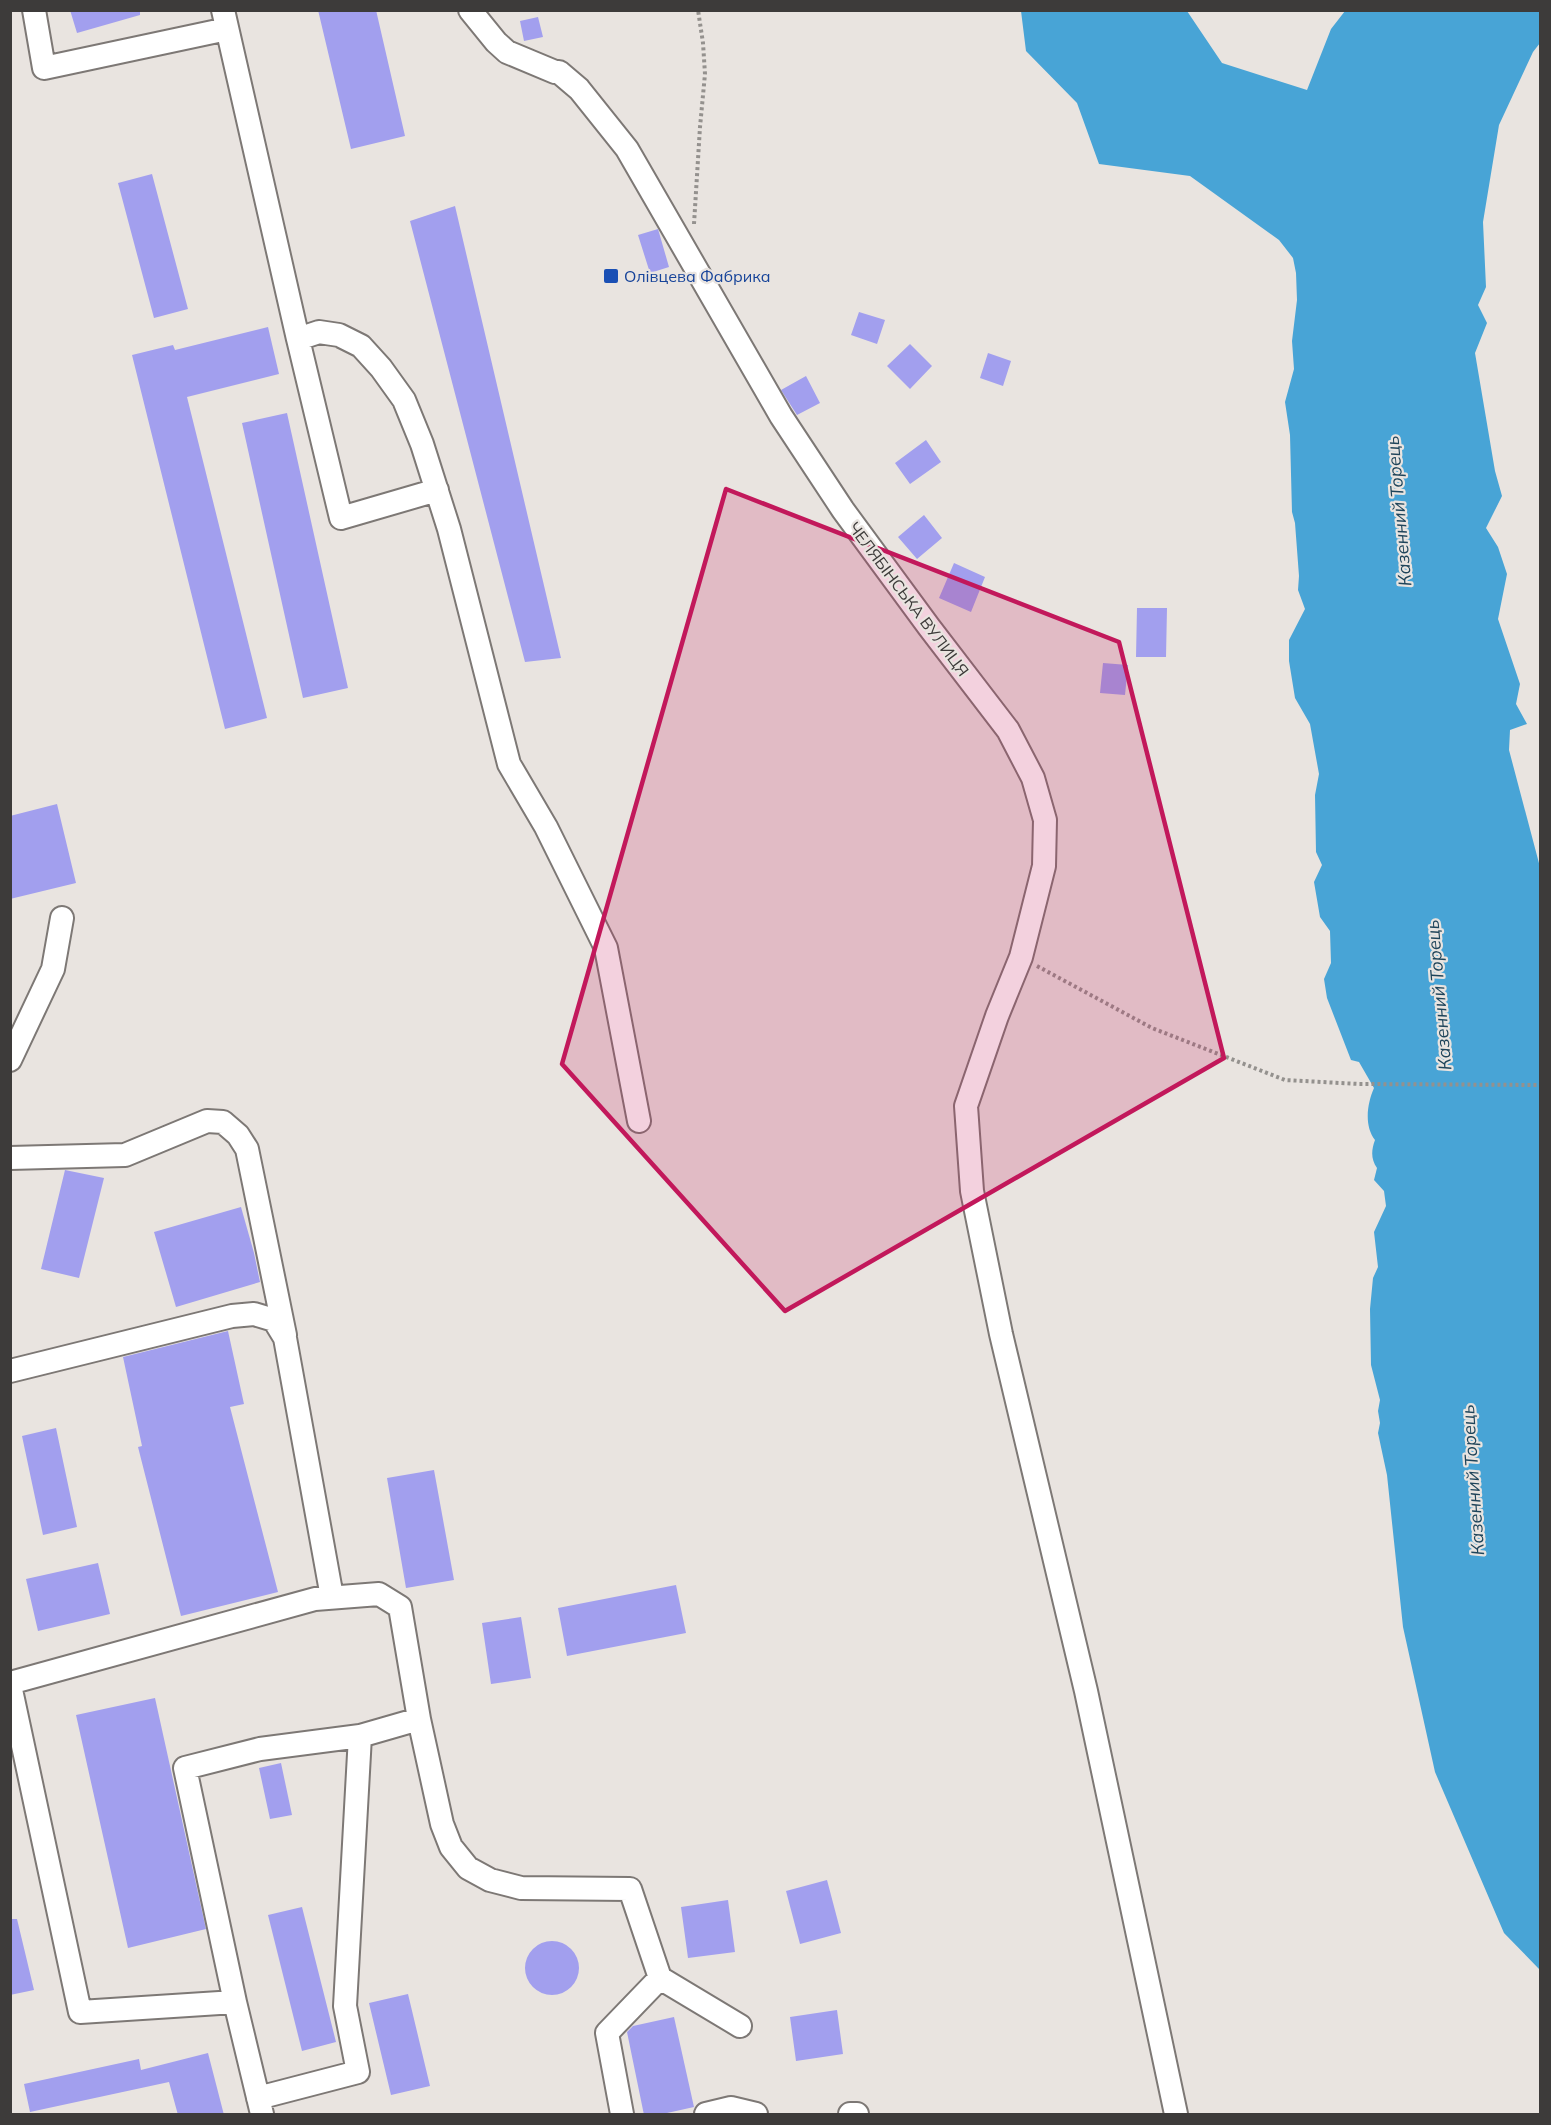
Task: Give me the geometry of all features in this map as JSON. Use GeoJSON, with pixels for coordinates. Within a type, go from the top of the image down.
{"type":"FeatureCollection","features":[{"type":"Feature","properties":{"kind":"street"},"geometry":{"type":"LineString","coordinates":[[34,10],[44,68],[225,20],[341,518],[437,490]]}},
{"type":"Feature","properties":{"kind":"street","name":"ЧЕЛЯБІНСЬКА ВУЛИЦЯ"},"geometry":{"type":"LineString","coordinates":[[470,10],[507,52],[559,72],[579,89],[627,149],[781,416],[843,510],[928,627],[1008,730],[1033,778],[1045,820],[1044,866],[1021,957],[997,1016],[966,1106],[972,1191],[1001,1334],[1086,1691],[1176,2115]]}},
{"type":"Feature","properties":{"kind":"street"},"geometry":{"type":"LineString","coordinates":[[298,339],[319,332],[339,335],[361,346],[375,360],[404,400],[437,490],[510,764],[546,827],[606,948],[639,1121]]}},
{"type":"Feature","properties":{"kind":"street"},"geometry":{"type":"LineString","coordinates":[[10,1060],[53,969],[62,918]]}},
{"type":"Feature","properties":{"kind":"street"},"geometry":{"type":"LineString","coordinates":[[10,1158],[125,1155],[207,1121],[223,1122],[238,1135],[247,1149],[285,1338],[332,1597]]}},
{"type":"Feature","properties":{"kind":"street"},"geometry":{"type":"LineString","coordinates":[[10,1371],[232,1316],[254,1314],[274,1320],[285,1338]]}},
{"type":"Feature","properties":{"kind":"street"},"geometry":{"type":"LineString","coordinates":[[235,2002],[80,2012],[10,1684],[315,1599],[379,1593],[400,1607],[419,1719],[442,1824],[451,1846],[468,1868],[490,1880],[521,1888],[630,1889],[660,1978],[740,2026]]}},
{"type":"Feature","properties":{"kind":"street"},"geometry":{"type":"LineString","coordinates":[[360,1736],[345,2006],[358,2072],[260,2106],[235,2002],[185,1767],[260,1749],[360,1736],[419,1719]]}},
{"type":"Feature","properties":{"kind":"street"},"geometry":{"type":"LineString","coordinates":[[622,2115],[606,2033],[660,1978]]}},
{"type":"Feature","properties":{"kind":"street"},"geometry":{"type":"LineString","coordinates":[[706,2115],[731,2108],[756,2115]]}},
{"type":"Feature","properties":{"kind":"street"},"geometry":{"type":"LineString","coordinates":[[850,2115],[857,2115]]}},
{"type":"Feature","properties":{"kind":"path"},"geometry":{"type":"LineString","coordinates":[[694,227],[705,74],[704,42],[698,10]]}},
{"type":"Feature","properties":{"kind":"path"},"geometry":{"type":"LineString","coordinates":[[1021,957],[1152,1028],[1285,1080],[1359,1084],[1540,1085]]}},
{"type":"Feature","properties":{"kind":"highlighted area"},"geometry":{"type":"Polygon","coordinates":[[[726,489],[1119,642],[1224,1058],[785,1311],[562,1064],[726,489]]]}},
{"type":"Feature","properties":{"kind":"water","name":"Казенний Торець"},"geometry":{"type":"Polygon","coordinates":[[[1021,11],[1187,11],[1222,63],[1307,90],[1331,29],[1345,11],[1540,11],[1540,43],[1533,52],[1499,125],[1483,222],[1486,287],[1478,305],[1487,323],[1475,353],[1495,471],[1502,496],[1486,528],[1498,547],[1507,574],[1498,619],[1520,684],[1516,704],[1527,724],[1510,730],[1509,750],[1540,867],[1540,1970],[1504,1933],[1435,1772],[1403,1627],[1387,1475],[1378,1433],[1380,1400],[1371,1365],[1370,1309],[1373,1278],[1378,1267],[1374,1232],[1386,1206],[1384,1191],[1374,1180],[1377,1168],[1372,1155],[1375,1140],[1368,1122],[1368,1108],[1374,1088],[1359,1062],[1351,1060],[1327,998],[1324,979],[1331,963],[1330,931],[1320,917],[1314,882],[1322,865],[1316,852],[1315,795],[1319,774],[1310,724],[1295,698],[1289,661],[1289,640],[1305,609],[1298,590],[1295,523],[1292,512],[1290,435],[1285,402],[1294,369],[1292,341],[1297,300],[1293,258],[1279,240],[1190,176],[1099,164],[1077,103],[1026,51],[1021,11]]]}},
{"type":"Feature","properties":{"kind":"building"},"geometry":{"type":"Polygon","coordinates":[[[70,10],[140,10],[140,15],[77,33],[70,10]]]}},
{"type":"Feature","properties":{"kind":"building"},"geometry":{"type":"Polygon","coordinates":[[[318,10],[376,10],[405,136],[351,149],[318,10]]]}},
{"type":"Feature","properties":{"kind":"building"},"geometry":{"type":"Polygon","coordinates":[[[538,17],[543,37],[524,41],[520,21],[538,17]]]}},
{"type":"Feature","properties":{"kind":"building"},"geometry":{"type":"Polygon","coordinates":[[[152,174],[188,309],[154,318],[118,183],[152,174]]]}},
{"type":"Feature","properties":{"kind":"building"},"geometry":{"type":"Polygon","coordinates":[[[455,206],[561,658],[525,662],[410,221],[455,206]]]}},
{"type":"Feature","properties":{"kind":"building"},"geometry":{"type":"Polygon","coordinates":[[[658,229],[669,267],[650,273],[638,235],[658,229]]]}},
{"type":"Feature","properties":{"kind":"building"},"geometry":{"type":"Polygon","coordinates":[[[859,312],[885,320],[877,344],[851,335],[859,312]]]}},
{"type":"Feature","properties":{"kind":"building"},"geometry":{"type":"Polygon","coordinates":[[[268,327],[279,374],[187,397],[267,718],[225,729],[132,355],[173,345],[175,350],[268,327]]]}},
{"type":"Feature","properties":{"kind":"building"},"geometry":{"type":"Polygon","coordinates":[[[910,344],[932,366],[910,389],[887,366],[910,344]]]}},
{"type":"Feature","properties":{"kind":"building"},"geometry":{"type":"Polygon","coordinates":[[[988,353],[1011,361],[1003,386],[980,378],[988,353]]]}},
{"type":"Feature","properties":{"kind":"building"},"geometry":{"type":"Polygon","coordinates":[[[806,376],[820,403],[797,415],[781,390],[806,376]]]}},
{"type":"Feature","properties":{"kind":"building"},"geometry":{"type":"Polygon","coordinates":[[[287,413],[348,688],[303,698],[242,423],[287,413]]]}},
{"type":"Feature","properties":{"kind":"building"},"geometry":{"type":"Polygon","coordinates":[[[926,440],[941,462],[910,484],[895,463],[926,440]]]}},
{"type":"Feature","properties":{"kind":"building"},"geometry":{"type":"Polygon","coordinates":[[[924,515],[942,538],[917,559],[898,537],[924,515]]]}},
{"type":"Feature","properties":{"kind":"building"},"geometry":{"type":"Polygon","coordinates":[[[954,563],[985,577],[971,612],[939,598],[954,563]]]}},
{"type":"Feature","properties":{"kind":"building"},"geometry":{"type":"Polygon","coordinates":[[[1137,608],[1167,608],[1166,657],[1136,657],[1137,608]]]}},
{"type":"Feature","properties":{"kind":"building"},"geometry":{"type":"Polygon","coordinates":[[[1103,663],[1128,665],[1125,695],[1100,693],[1103,663]]]}},
{"type":"Feature","properties":{"kind":"building"},"geometry":{"type":"Polygon","coordinates":[[[57,804],[76,883],[10,899],[10,816],[57,804]]]}},
{"type":"Feature","properties":{"kind":"building"},"geometry":{"type":"Polygon","coordinates":[[[65,1170],[104,1178],[79,1278],[41,1269],[65,1170]]]}},
{"type":"Feature","properties":{"kind":"building"},"geometry":{"type":"Polygon","coordinates":[[[241,1207],[260,1282],[176,1307],[154,1232],[241,1207]]]}},
{"type":"Feature","properties":{"kind":"building"},"geometry":{"type":"Polygon","coordinates":[[[228,1331],[244,1404],[230,1407],[278,1592],[181,1616],[138,1447],[142,1446],[123,1357],[228,1331]]]}},
{"type":"Feature","properties":{"kind":"building"},"geometry":{"type":"Polygon","coordinates":[[[56,1428],[77,1527],[43,1535],[22,1436],[56,1428]]]}},
{"type":"Feature","properties":{"kind":"building"},"geometry":{"type":"Polygon","coordinates":[[[434,1470],[454,1580],[406,1588],[387,1478],[434,1470]]]}},
{"type":"Feature","properties":{"kind":"building"},"geometry":{"type":"Polygon","coordinates":[[[98,1563],[110,1614],[38,1631],[26,1579],[98,1563]]]}},
{"type":"Feature","properties":{"kind":"building"},"geometry":{"type":"Polygon","coordinates":[[[676,1585],[686,1633],[567,1656],[558,1608],[676,1585]]]}},
{"type":"Feature","properties":{"kind":"building"},"geometry":{"type":"Polygon","coordinates":[[[521,1617],[531,1678],[491,1684],[482,1623],[521,1617]]]}},
{"type":"Feature","properties":{"kind":"building"},"geometry":{"type":"Polygon","coordinates":[[[155,1698],[206,1929],[128,1948],[76,1715],[155,1698]]]}},
{"type":"Feature","properties":{"kind":"building"},"geometry":{"type":"Polygon","coordinates":[[[281,1763],[292,1815],[270,1819],[259,1768],[281,1763]]]}},
{"type":"Feature","properties":{"kind":"building"},"geometry":{"type":"Polygon","coordinates":[[[827,1880],[841,1933],[800,1944],[786,1891],[827,1880]]]}},
{"type":"Feature","properties":{"kind":"building"},"geometry":{"type":"Polygon","coordinates":[[[728,1900],[735,1952],[688,1958],[681,1907],[728,1900]]]}},
{"type":"Feature","properties":{"kind":"building"},"geometry":{"type":"Polygon","coordinates":[[[302,1907],[336,2042],[302,2051],[268,1915],[302,1907]]]}},
{"type":"Feature","properties":{"kind":"building"},"geometry":{"type":"Polygon","coordinates":[[[10,1919],[17,1919],[34,1990],[10,1995],[10,1919]]]}},
{"type":"Feature","properties":{"kind":"building"},"geometry":{"type":"Polygon","coordinates":[[[552,1941],[562,1943],[571,1949],[577,1958],[579,1968],[577,1978],[571,1987],[562,1993],[552,1995],[542,1993],[533,1987],[527,1978],[525,1968],[527,1958],[533,1949],[542,1943],[552,1941]]]}},
{"type":"Feature","properties":{"kind":"building"},"geometry":{"type":"Polygon","coordinates":[[[408,1994],[430,2086],[391,2095],[369,2003],[408,1994]]]}},
{"type":"Feature","properties":{"kind":"building"},"geometry":{"type":"Polygon","coordinates":[[[837,2010],[843,2054],[796,2061],[790,2017],[837,2010]]]}},
{"type":"Feature","properties":{"kind":"building"},"geometry":{"type":"Polygon","coordinates":[[[674,2017],[694,2107],[658,2115],[644,2115],[627,2032],[633,2026],[674,2017]]]}},
{"type":"Feature","properties":{"kind":"building"},"geometry":{"type":"Polygon","coordinates":[[[208,2053],[224,2115],[178,2115],[169,2082],[30,2112],[24,2084],[139,2059],[141,2070],[208,2053]]]}},
{"type":"Feature","properties":{"kind":"place","name":"Олівцева Фабрика"},"geometry":{"type":"Point","coordinates":[611,276]}}]}
